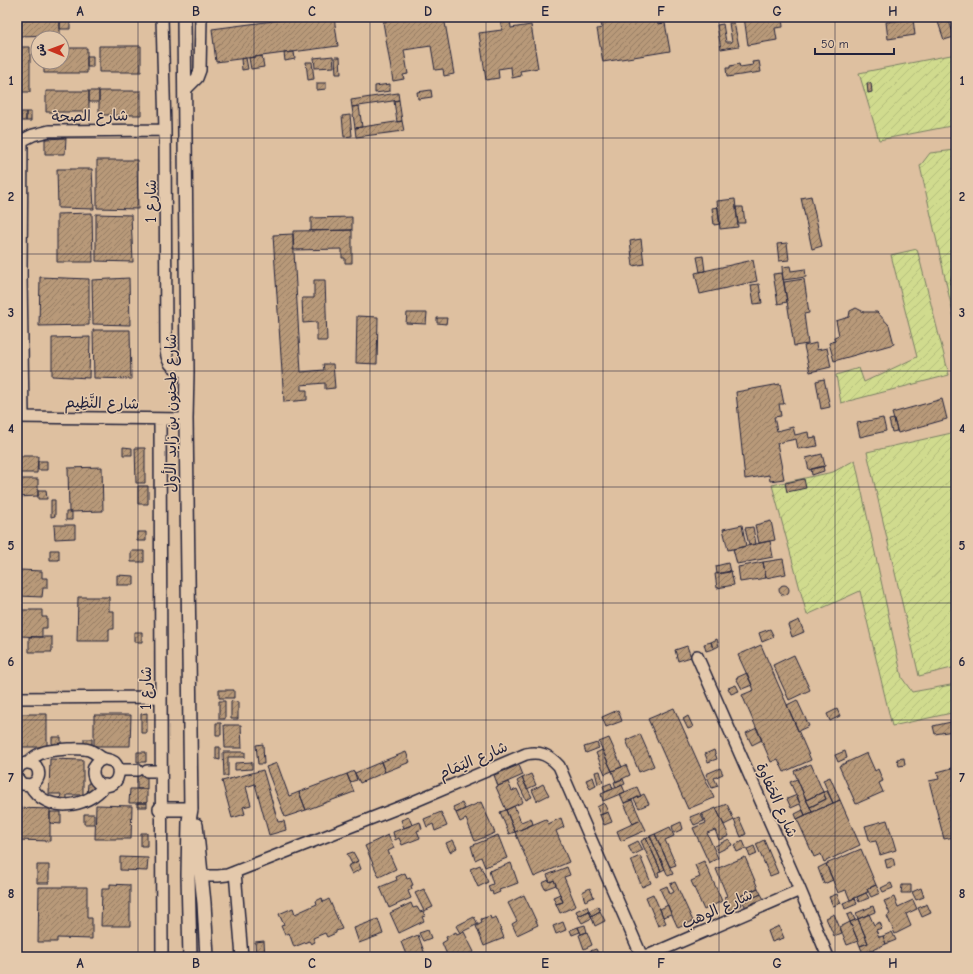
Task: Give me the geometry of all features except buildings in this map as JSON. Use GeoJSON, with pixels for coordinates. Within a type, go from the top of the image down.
{"type":"FeatureCollection","features":[{"type":"Feature","properties":{"kind":"street","name":"شارع 1"},"geometry":{"type":"LineString","coordinates":[[162,17],[165,130],[166,351],[169,362],[176,370],[188,372]]}},
{"type":"Feature","properties":{"kind":"street","name":"شارع طحنون بن زايد الأول"},"geometry":{"type":"LineString","coordinates":[[184,17],[188,372],[186,419],[191,809],[189,821],[188,876],[190,957]]}},
{"type":"Feature","properties":{"kind":"street"},"geometry":{"type":"LineString","coordinates":[[185,90],[197,78],[200,70],[201,17]]}},
{"type":"Feature","properties":{"kind":"street","name":"شارع الصحة"},"geometry":{"type":"LineString","coordinates":[[20,142],[33,135],[49,131],[165,130]]}},
{"type":"Feature","properties":{"kind":"street"},"geometry":{"type":"LineString","coordinates":[[20,142],[20,417]]}},
{"type":"Feature","properties":{"kind":"street","name":"شارع النَّظِيم"},"geometry":{"type":"LineString","coordinates":[[20,417],[186,419]]}},
{"type":"Feature","properties":{"kind":"street","name":"شارع 1"},"geometry":{"type":"LineString","coordinates":[[160,419],[160,809],[162,957]]}},
{"type":"Feature","properties":{"kind":"street","name":"شارع الحَفاوة"},"geometry":{"type":"LineString","coordinates":[[698,656],[828,957]]}},
{"type":"Feature","properties":{"kind":"street"},"geometry":{"type":"LineString","coordinates":[[17,698],[161,697]]}},
{"type":"Feature","properties":{"kind":"street"},"geometry":{"type":"LineString","coordinates":[[28,763],[32,758],[42,752],[53,750],[85,750],[95,753],[104,759],[115,763],[118,770],[118,778],[109,785],[101,785],[95,780],[93,772],[97,762],[104,759]]}},
{"type":"Feature","properties":{"kind":"street","name":"شارع اليَمَام"},"geometry":{"type":"LineString","coordinates":[[201,876],[227,875],[413,802],[526,754],[535,752],[544,754],[559,766],[644,957]]}},
{"type":"Feature","properties":{"kind":"street"},"geometry":{"type":"LineString","coordinates":[[17,770],[21,764],[28,763],[36,766],[39,773],[37,780],[30,785],[22,784],[17,778]]}},
{"type":"Feature","properties":{"kind":"street"},"geometry":{"type":"LineString","coordinates":[[118,770],[160,771]]}},
{"type":"Feature","properties":{"kind":"street"},"geometry":{"type":"LineString","coordinates":[[30,785],[34,792],[43,800],[48,803],[61,805],[78,803],[90,799],[105,785]]}},
{"type":"Feature","properties":{"kind":"street"},"geometry":{"type":"LineString","coordinates":[[160,809],[191,809]]}},
{"type":"Feature","properties":{"kind":"street","name":"شارع طحنون بن زايد الأول"},"geometry":{"type":"LineString","coordinates":[[191,809],[196,824],[207,957]]}},
{"type":"Feature","properties":{"kind":"street"},"geometry":{"type":"LineString","coordinates":[[235,872],[242,957]]}},
{"type":"Feature","properties":{"kind":"street","name":"شارع الوهب"},"geometry":{"type":"LineString","coordinates":[[644,957],[800,890]]}},
{"type":"Feature","properties":{"kind":"green space"},"geometry":{"type":"Polygon","coordinates":[[[956,54],[956,125],[879,140],[859,73],[956,54]]]}},
{"type":"Feature","properties":{"kind":"green space"},"geometry":{"type":"Polygon","coordinates":[[[956,150],[956,327],[920,166],[930,153],[956,150]]]}},
{"type":"Feature","properties":{"kind":"green space"},"geometry":{"type":"Polygon","coordinates":[[[917,249],[949,375],[841,403],[836,375],[859,368],[864,382],[917,357],[891,255],[917,249]]]}},
{"type":"Feature","properties":{"kind":"green space"},"geometry":{"type":"Polygon","coordinates":[[[956,432],[956,667],[919,676],[867,452],[956,432]]]}},
{"type":"Feature","properties":{"kind":"green space"},"geometry":{"type":"Polygon","coordinates":[[[855,460],[902,678],[912,692],[956,684],[956,712],[892,726],[860,591],[807,615],[772,485],[833,472],[855,460]]]}}]}
